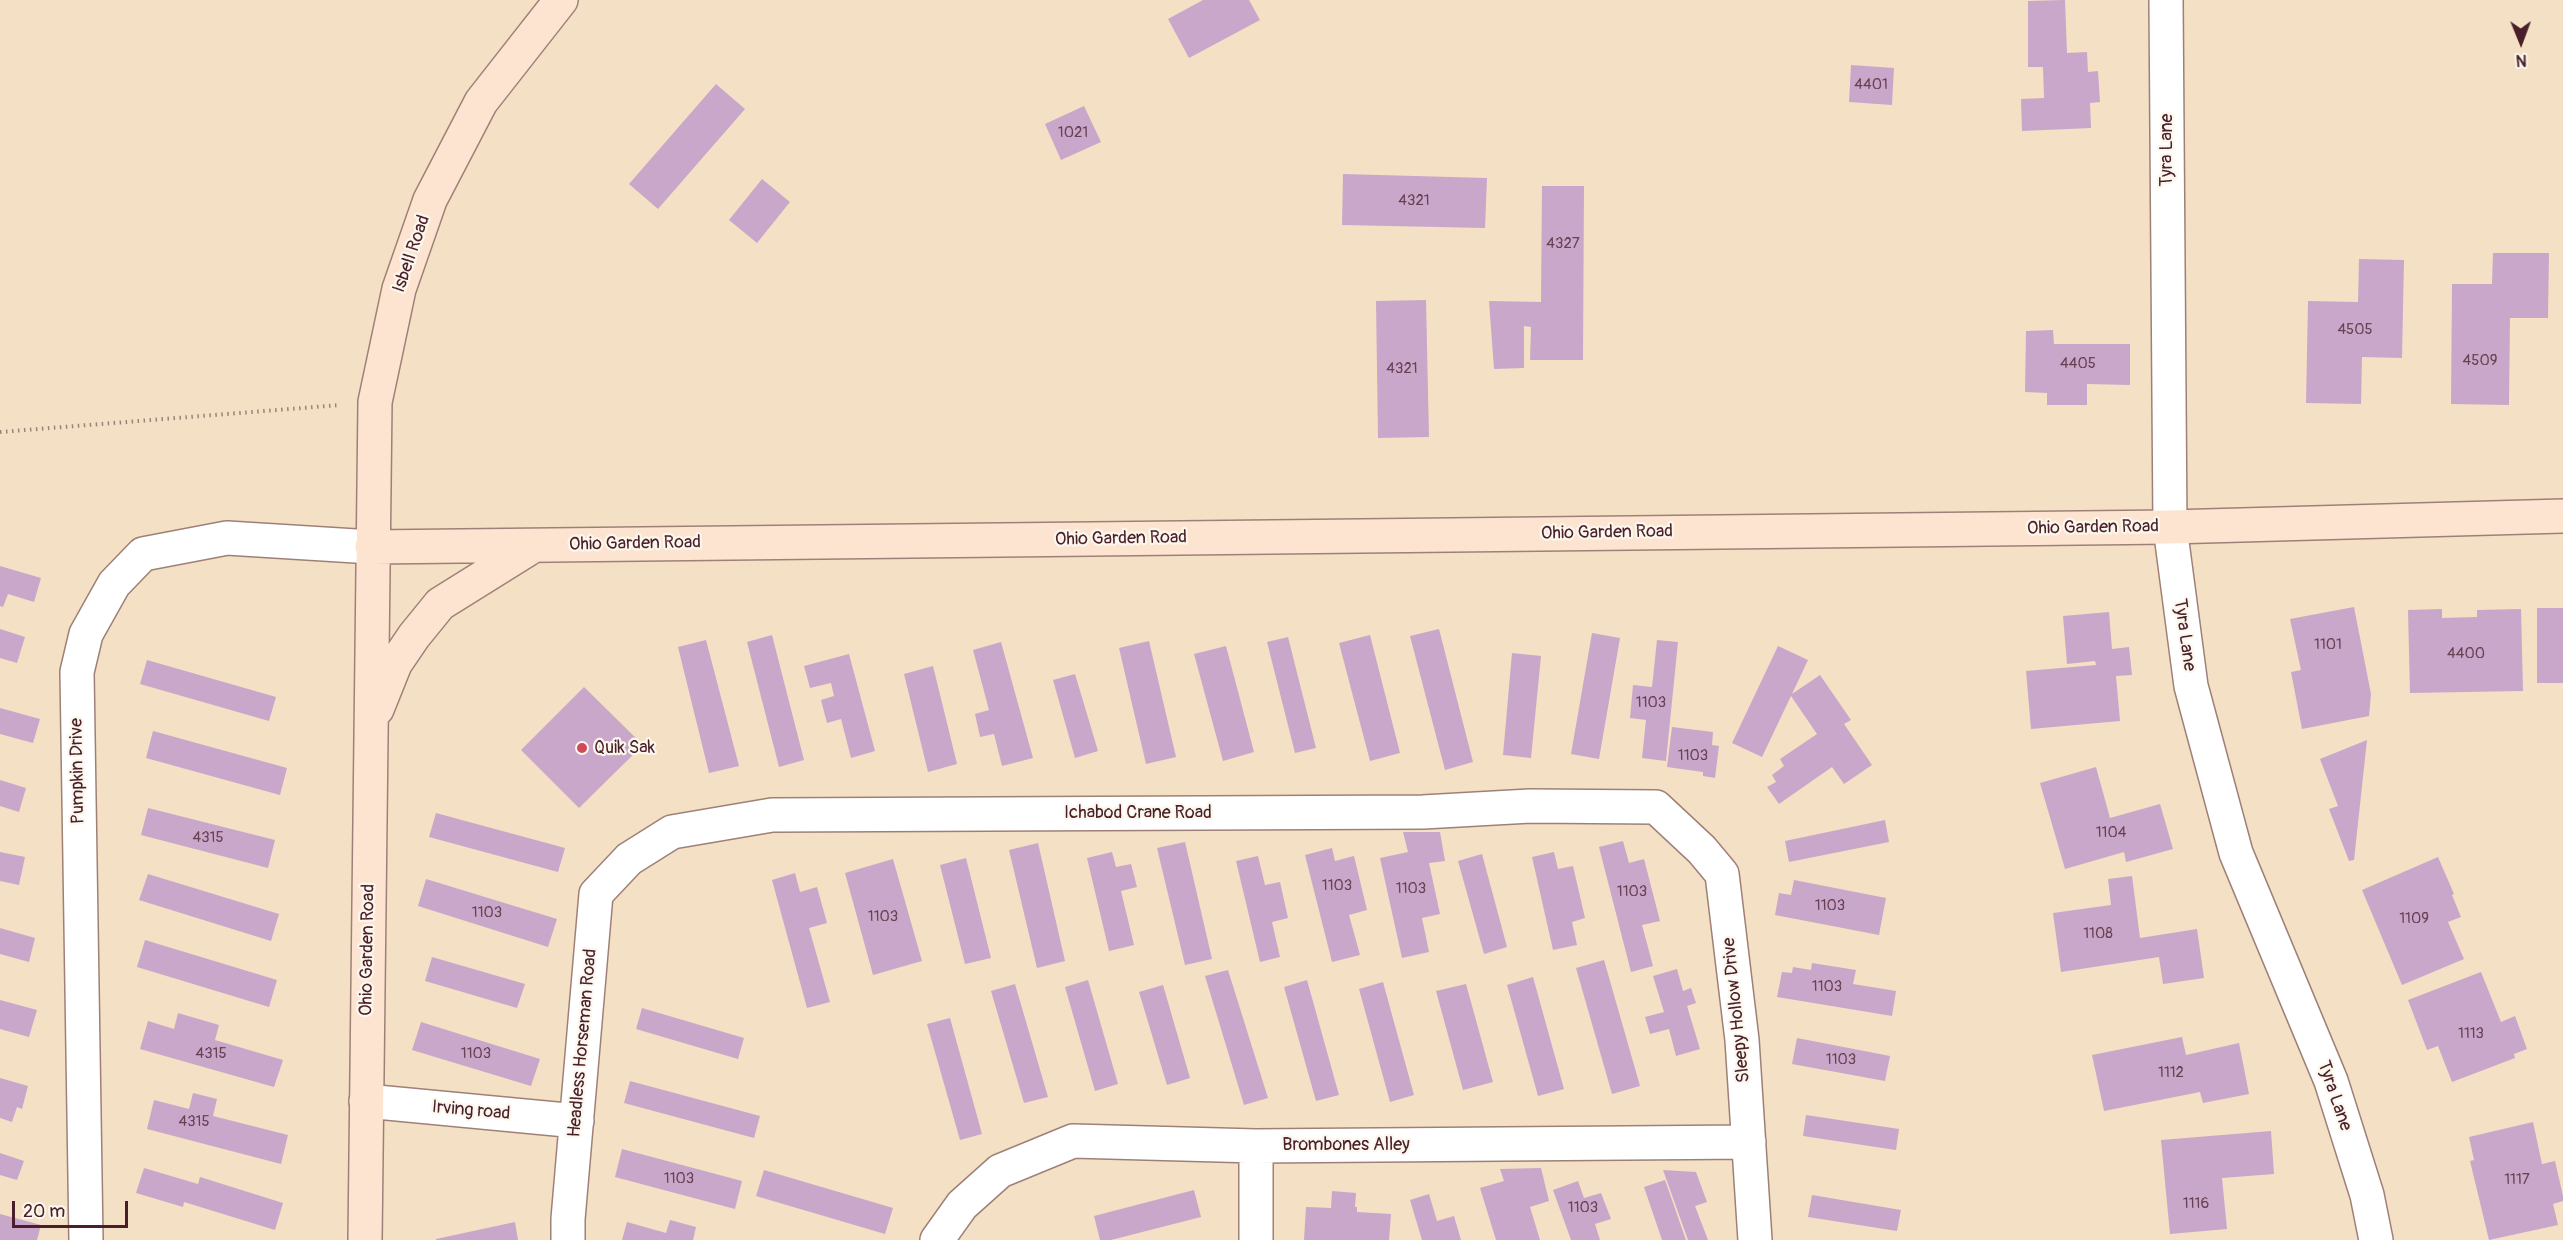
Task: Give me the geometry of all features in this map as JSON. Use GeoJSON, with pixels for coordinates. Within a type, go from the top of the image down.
{"type":"FeatureCollection","features":[{"type":"Feature","properties":{"kind":"street","name":"Isbell Road"},"geometry":{"type":"LineString","coordinates":[[372,547],[375,402],[399,289],[430,200],[481,102],[561,0]]}},
{"type":"Feature","properties":{"kind":"street","name":"Tyra Lane"},"geometry":{"type":"LineString","coordinates":[[2166,0],[2170,527],[2192,686],[2236,853],[2331,1081],[2367,1195],[2376,1240]]}},
{"type":"Feature","properties":{"kind":"street","name":"Ohio Garden Road"},"geometry":{"type":"LineString","coordinates":[[365,1240],[372,547],[2170,527],[2563,516]]}},
{"type":"Feature","properties":{"kind":"street","name":"Pumpkin Drive"},"geometry":{"type":"LineString","coordinates":[[86,1240],[77,672],[86,634],[114,584],[143,554],[227,538],[372,547]]}},
{"type":"Feature","properties":{"kind":"street"},"geometry":{"type":"LineString","coordinates":[[370,725],[395,664],[440,604],[534,545]]}},
{"type":"Feature","properties":{"kind":"street","name":"Ichabod Crane Road"},"geometry":{"type":"LineString","coordinates":[[629,859],[672,832],[772,814],[1411,812],[1530,806],[1656,807]]}},
{"type":"Feature","properties":{"kind":"street","name":"Sleepy Hollow Drive"},"geometry":{"type":"LineString","coordinates":[[1656,807],[1702,850],[1722,874],[1742,1040],[1755,1240]]}},
{"type":"Feature","properties":{"kind":"street","name":"Headless Horseman Road"},"geometry":{"type":"LineString","coordinates":[[568,1240],[596,894],[629,859]]}},
{"type":"Feature","properties":{"kind":"street","name":"Irving road"},"geometry":{"type":"LineString","coordinates":[[366,1101],[577,1122]]}},
{"type":"Feature","properties":{"kind":"street","name":"Brombones Alley"},"geometry":{"type":"LineString","coordinates":[[937,1240],[962,1205],[1000,1171],[1073,1141],[1256,1146],[1749,1142]]}},
{"type":"Feature","properties":{"kind":"street"},"geometry":{"type":"LineString","coordinates":[[1256,1146],[1256,1240]]}},
{"type":"Feature","properties":{"kind":"path"},"geometry":{"type":"LineString","coordinates":[[0,432],[375,402]]}},
{"type":"Feature","properties":{"kind":"building"},"geometry":{"type":"Polygon","coordinates":[[[1203,0],[1249,0],[1260,20],[1189,58],[1168,19],[1203,0]]]}},
{"type":"Feature","properties":{"kind":"building"},"geometry":{"type":"Polygon","coordinates":[[[2065,0],[2067,53],[2087,52],[2088,72],[2098,71],[2100,102],[2090,103],[2091,128],[2022,131],[2021,99],[2044,98],[2043,67],[2028,67],[2028,1],[2065,0]]]}},
{"type":"Feature","properties":{"kind":"building"},"geometry":{"type":"Polygon","coordinates":[[[1851,65],[1894,68],[1892,105],[1849,102],[1851,65]]]}},
{"type":"Feature","properties":{"kind":"building"},"geometry":{"type":"Polygon","coordinates":[[[716,84],[745,109],[658,209],[629,184],[716,84]]]}},
{"type":"Feature","properties":{"kind":"building"},"geometry":{"type":"Polygon","coordinates":[[[1084,106],[1101,142],[1061,160],[1045,124],[1084,106]]]}},
{"type":"Feature","properties":{"kind":"building"},"geometry":{"type":"Polygon","coordinates":[[[1343,174],[1487,178],[1485,228],[1342,225],[1343,174]]]}},
{"type":"Feature","properties":{"kind":"building"},"geometry":{"type":"Polygon","coordinates":[[[762,179],[790,202],[757,243],[729,220],[762,179]]]}},
{"type":"Feature","properties":{"kind":"building"},"geometry":{"type":"Polygon","coordinates":[[[1542,186],[1584,186],[1583,360],[1530,360],[1531,327],[1524,326],[1524,368],[1494,369],[1489,301],[1541,302],[1542,186]]]}},
{"type":"Feature","properties":{"kind":"building"},"geometry":{"type":"Polygon","coordinates":[[[2493,253],[2549,253],[2548,318],[2510,318],[2509,405],[2451,404],[2452,284],[2492,284],[2493,253]]]}},
{"type":"Feature","properties":{"kind":"building"},"geometry":{"type":"Polygon","coordinates":[[[2359,259],[2404,260],[2402,358],[2362,357],[2361,404],[2306,403],[2308,301],[2358,302],[2359,259]]]}},
{"type":"Feature","properties":{"kind":"building"},"geometry":{"type":"Polygon","coordinates":[[[1426,300],[1429,437],[1378,438],[1376,301],[1426,300]]]}},
{"type":"Feature","properties":{"kind":"building"},"geometry":{"type":"Polygon","coordinates":[[[2053,330],[2054,344],[2130,344],[2130,385],[2087,384],[2087,405],[2047,405],[2047,393],[2025,392],[2026,331],[2053,330]]]}},
{"type":"Feature","properties":{"kind":"building"},"geometry":{"type":"Polygon","coordinates":[[[0,566],[41,578],[34,602],[8,594],[3,607],[0,606],[0,566]]]}},
{"type":"Feature","properties":{"kind":"building"},"geometry":{"type":"Polygon","coordinates":[[[2354,607],[2371,694],[2369,716],[2302,729],[2291,672],[2301,670],[2290,619],[2354,607]]]}},
{"type":"Feature","properties":{"kind":"building"},"geometry":{"type":"Polygon","coordinates":[[[2537,608],[2563,608],[2563,683],[2537,683],[2537,608]]]}},
{"type":"Feature","properties":{"kind":"building"},"geometry":{"type":"Polygon","coordinates":[[[2442,609],[2442,618],[2477,617],[2477,610],[2521,609],[2523,691],[2410,693],[2408,610],[2442,609]]]}},
{"type":"Feature","properties":{"kind":"building"},"geometry":{"type":"Polygon","coordinates":[[[2109,612],[2112,649],[2129,647],[2132,675],[2116,676],[2120,721],[2031,729],[2026,671],[2096,665],[2095,661],[2067,664],[2063,616],[2109,612]]]}},
{"type":"Feature","properties":{"kind":"building"},"geometry":{"type":"Polygon","coordinates":[[[0,629],[25,637],[17,663],[0,658],[0,629]]]}},
{"type":"Feature","properties":{"kind":"building"},"geometry":{"type":"Polygon","coordinates":[[[1439,629],[1473,762],[1445,770],[1410,636],[1439,629]]]}},
{"type":"Feature","properties":{"kind":"building"},"geometry":{"type":"Polygon","coordinates":[[[1592,633],[1620,638],[1599,759],[1571,754],[1592,633]]]}},
{"type":"Feature","properties":{"kind":"building"},"geometry":{"type":"Polygon","coordinates":[[[772,635],[804,760],[779,767],[747,642],[772,635]]]}},
{"type":"Feature","properties":{"kind":"building"},"geometry":{"type":"Polygon","coordinates":[[[1370,635],[1400,753],[1370,761],[1339,643],[1370,635]]]}},
{"type":"Feature","properties":{"kind":"building"},"geometry":{"type":"Polygon","coordinates":[[[1288,637],[1316,748],[1295,753],[1267,642],[1288,637]]]}},
{"type":"Feature","properties":{"kind":"building"},"geometry":{"type":"Polygon","coordinates":[[[706,640],[739,766],[709,773],[678,647],[706,640]]]}},
{"type":"Feature","properties":{"kind":"building"},"geometry":{"type":"Polygon","coordinates":[[[1657,640],[1678,642],[1666,761],[1642,758],[1646,720],[1630,718],[1633,685],[1652,687],[1657,640]]]}},
{"type":"Feature","properties":{"kind":"building"},"geometry":{"type":"Polygon","coordinates":[[[1149,641],[1176,757],[1146,764],[1119,648],[1149,641]]]}},
{"type":"Feature","properties":{"kind":"building"},"geometry":{"type":"Polygon","coordinates":[[[1001,642],[1033,758],[1002,766],[994,734],[980,737],[975,714],[989,710],[973,650],[1001,642]]]}},
{"type":"Feature","properties":{"kind":"building"},"geometry":{"type":"Polygon","coordinates":[[[1226,646],[1254,752],[1223,761],[1194,654],[1226,646]]]}},
{"type":"Feature","properties":{"kind":"building"},"geometry":{"type":"Polygon","coordinates":[[[1778,646],[1808,660],[1792,694],[1820,675],[1851,720],[1844,724],[1872,765],[1844,784],[1832,767],[1779,804],[1767,787],[1776,782],[1772,775],[1784,766],[1780,759],[1817,734],[1791,696],[1762,757],[1732,743],[1778,646]]]}},
{"type":"Feature","properties":{"kind":"building"},"geometry":{"type":"Polygon","coordinates":[[[1512,653],[1541,656],[1531,758],[1503,755],[1512,653]]]}},
{"type":"Feature","properties":{"kind":"building"},"geometry":{"type":"Polygon","coordinates":[[[849,654],[875,751],[851,758],[841,719],[827,723],[821,700],[834,696],[831,683],[810,688],[804,666],[849,654]]]}},
{"type":"Feature","properties":{"kind":"building"},"geometry":{"type":"Polygon","coordinates":[[[147,660],[276,697],[269,721],[140,684],[147,660]]]}},
{"type":"Feature","properties":{"kind":"building"},"geometry":{"type":"Polygon","coordinates":[[[933,666],[957,764],[928,772],[904,674],[933,666]]]}},
{"type":"Feature","properties":{"kind":"building"},"geometry":{"type":"Polygon","coordinates":[[[1075,674],[1098,751],[1075,758],[1053,680],[1075,674]]]}},
{"type":"Feature","properties":{"kind":"building","name":"Quik Sak"},"geometry":{"type":"Polygon","coordinates":[[[584,687],[643,745],[579,808],[521,750],[584,687]]]}},
{"type":"Feature","properties":{"kind":"building"},"geometry":{"type":"Polygon","coordinates":[[[0,708],[40,719],[33,743],[0,734],[0,708]]]}},
{"type":"Feature","properties":{"kind":"building"},"geometry":{"type":"Polygon","coordinates":[[[1672,727],[1713,732],[1712,745],[1719,746],[1715,778],[1703,776],[1703,772],[1667,767],[1672,727]]]}},
{"type":"Feature","properties":{"kind":"building"},"geometry":{"type":"Polygon","coordinates":[[[153,731],[287,768],[280,795],[146,758],[153,731]]]}},
{"type":"Feature","properties":{"kind":"building"},"geometry":{"type":"Polygon","coordinates":[[[2367,740],[2354,860],[2349,861],[2329,809],[2338,806],[2320,759],[2367,740]]]}},
{"type":"Feature","properties":{"kind":"building"},"geometry":{"type":"Polygon","coordinates":[[[2096,767],[2110,818],[2160,804],[2173,849],[2126,862],[2124,852],[2065,869],[2040,783],[2096,767]]]}},
{"type":"Feature","properties":{"kind":"building"},"geometry":{"type":"Polygon","coordinates":[[[0,780],[26,788],[19,812],[0,806],[0,780]]]}},
{"type":"Feature","properties":{"kind":"building"},"geometry":{"type":"Polygon","coordinates":[[[148,808],[275,840],[268,868],[141,835],[148,808]]]}},
{"type":"Feature","properties":{"kind":"building"},"geometry":{"type":"Polygon","coordinates":[[[436,813],[565,848],[558,872],[429,837],[436,813]]]}},
{"type":"Feature","properties":{"kind":"building"},"geometry":{"type":"Polygon","coordinates":[[[1885,820],[1889,842],[1789,862],[1785,841],[1885,820]]]}},
{"type":"Feature","properties":{"kind":"building"},"geometry":{"type":"Polygon","coordinates":[[[1403,832],[1440,832],[1445,861],[1429,863],[1440,914],[1422,918],[1429,952],[1402,958],[1380,858],[1408,852],[1403,832]]]}},
{"type":"Feature","properties":{"kind":"building"},"geometry":{"type":"Polygon","coordinates":[[[1623,841],[1629,863],[1644,859],[1660,921],[1642,925],[1653,966],[1631,972],[1599,847],[1623,841]]]}},
{"type":"Feature","properties":{"kind":"building"},"geometry":{"type":"Polygon","coordinates":[[[1185,842],[1212,959],[1185,965],[1157,848],[1185,842]]]}},
{"type":"Feature","properties":{"kind":"building"},"geometry":{"type":"Polygon","coordinates":[[[1038,843],[1065,961],[1037,968],[1009,850],[1038,843]]]}},
{"type":"Feature","properties":{"kind":"building"},"geometry":{"type":"Polygon","coordinates":[[[1332,848],[1335,861],[1354,856],[1367,910],[1349,915],[1360,955],[1332,962],[1305,855],[1332,848]]]}},
{"type":"Feature","properties":{"kind":"building"},"geometry":{"type":"Polygon","coordinates":[[[0,852],[25,857],[19,885],[0,881],[0,852]]]}},
{"type":"Feature","properties":{"kind":"building"},"geometry":{"type":"Polygon","coordinates":[[[1112,852],[1116,867],[1131,864],[1137,887],[1121,891],[1134,945],[1109,951],[1087,858],[1112,852]]]}},
{"type":"Feature","properties":{"kind":"building"},"geometry":{"type":"Polygon","coordinates":[[[1554,852],[1558,869],[1573,866],[1585,918],[1572,922],[1577,945],[1553,950],[1532,857],[1554,852]]]}},
{"type":"Feature","properties":{"kind":"building"},"geometry":{"type":"Polygon","coordinates":[[[1482,854],[1507,947],[1484,954],[1458,861],[1482,854]]]}},
{"type":"Feature","properties":{"kind":"building"},"geometry":{"type":"Polygon","coordinates":[[[1258,856],[1265,885],[1280,882],[1288,918],[1272,922],[1280,957],[1260,962],[1236,861],[1258,856]]]}},
{"type":"Feature","properties":{"kind":"building"},"geometry":{"type":"Polygon","coordinates":[[[2438,857],[2461,917],[2448,922],[2464,959],[2402,985],[2362,890],[2438,857]]]}},
{"type":"Feature","properties":{"kind":"building"},"geometry":{"type":"Polygon","coordinates":[[[966,858],[991,958],[965,964],[940,865],[966,858]]]}},
{"type":"Feature","properties":{"kind":"building"},"geometry":{"type":"Polygon","coordinates":[[[893,859],[922,961],[873,975],[845,873],[893,859]]]}},
{"type":"Feature","properties":{"kind":"building"},"geometry":{"type":"Polygon","coordinates":[[[795,873],[800,892],[817,887],[827,923],[809,928],[830,1002],[807,1008],[772,880],[795,873]]]}},
{"type":"Feature","properties":{"kind":"building"},"geometry":{"type":"Polygon","coordinates":[[[148,874],[279,914],[271,941],[139,900],[148,874]]]}},
{"type":"Feature","properties":{"kind":"building"},"geometry":{"type":"Polygon","coordinates":[[[2132,876],[2140,938],[2197,929],[2204,978],[2163,984],[2159,957],[2061,972],[2053,913],[2111,905],[2108,879],[2132,876]]]}},
{"type":"Feature","properties":{"kind":"building"},"geometry":{"type":"Polygon","coordinates":[[[426,879],[557,919],[548,947],[418,906],[426,879]]]}},
{"type":"Feature","properties":{"kind":"building"},"geometry":{"type":"Polygon","coordinates":[[[1794,880],[1886,898],[1879,935],[1775,915],[1779,893],[1791,895],[1794,880]]]}},
{"type":"Feature","properties":{"kind":"building"},"geometry":{"type":"Polygon","coordinates":[[[0,928],[35,938],[29,962],[0,954],[0,928]]]}},
{"type":"Feature","properties":{"kind":"building"},"geometry":{"type":"Polygon","coordinates":[[[145,940],[277,980],[269,1007],[137,967],[145,940]]]}},
{"type":"Feature","properties":{"kind":"building"},"geometry":{"type":"Polygon","coordinates":[[[432,957],[525,984],[517,1008],[425,981],[432,957]]]}},
{"type":"Feature","properties":{"kind":"building"},"geometry":{"type":"Polygon","coordinates":[[[1604,960],[1640,1086],[1612,1094],[1576,968],[1604,960]]]}},
{"type":"Feature","properties":{"kind":"building"},"geometry":{"type":"Polygon","coordinates":[[[1812,963],[1856,970],[1853,984],[1896,991],[1892,1016],[1777,997],[1782,972],[1792,973],[1793,967],[1811,970],[1812,963]]]}},
{"type":"Feature","properties":{"kind":"building"},"geometry":{"type":"Polygon","coordinates":[[[1677,969],[1683,991],[1691,988],[1696,1003],[1687,1006],[1700,1049],[1676,1056],[1669,1029],[1650,1034],[1645,1017],[1664,1012],[1653,976],[1677,969]]]}},
{"type":"Feature","properties":{"kind":"building"},"geometry":{"type":"Polygon","coordinates":[[[1228,970],[1268,1098],[1244,1105],[1205,976],[1228,970]]]}},
{"type":"Feature","properties":{"kind":"building"},"geometry":{"type":"Polygon","coordinates":[[[2481,972],[2501,1022],[2515,1016],[2527,1049],[2514,1054],[2515,1058],[2452,1082],[2438,1046],[2427,1050],[2408,1000],[2481,972]]]}},
{"type":"Feature","properties":{"kind":"building"},"geometry":{"type":"Polygon","coordinates":[[[1533,977],[1564,1089],[1538,1096],[1507,985],[1533,977]]]}},
{"type":"Feature","properties":{"kind":"building"},"geometry":{"type":"Polygon","coordinates":[[[1088,980],[1118,1084],[1095,1091],[1065,987],[1088,980]]]}},
{"type":"Feature","properties":{"kind":"building"},"geometry":{"type":"Polygon","coordinates":[[[1307,980],[1339,1095],[1316,1101],[1284,987],[1307,980]]]}},
{"type":"Feature","properties":{"kind":"building"},"geometry":{"type":"Polygon","coordinates":[[[1383,982],[1414,1095],[1390,1102],[1359,989],[1383,982]]]}},
{"type":"Feature","properties":{"kind":"building"},"geometry":{"type":"Polygon","coordinates":[[[1015,984],[1048,1097],[1024,1103],[991,991],[1015,984]]]}},
{"type":"Feature","properties":{"kind":"building"},"geometry":{"type":"Polygon","coordinates":[[[1466,984],[1493,1082],[1463,1090],[1436,991],[1466,984]]]}},
{"type":"Feature","properties":{"kind":"building"},"geometry":{"type":"Polygon","coordinates":[[[1163,985],[1190,1078],[1167,1085],[1139,992],[1163,985]]]}},
{"type":"Feature","properties":{"kind":"building"},"geometry":{"type":"Polygon","coordinates":[[[0,1000],[37,1010],[29,1037],[0,1029],[0,1000]]]}},
{"type":"Feature","properties":{"kind":"building"},"geometry":{"type":"Polygon","coordinates":[[[642,1008],[744,1038],[738,1059],[636,1029],[642,1008]]]}},
{"type":"Feature","properties":{"kind":"building"},"geometry":{"type":"Polygon","coordinates":[[[178,1013],[219,1025],[215,1040],[283,1060],[274,1087],[140,1049],[148,1021],[174,1029],[178,1013]]]}},
{"type":"Feature","properties":{"kind":"building"},"geometry":{"type":"Polygon","coordinates":[[[950,1018],[982,1134],[960,1140],[927,1024],[950,1018]]]}},
{"type":"Feature","properties":{"kind":"building"},"geometry":{"type":"Polygon","coordinates":[[[421,1022],[540,1059],[531,1086],[412,1050],[421,1022]]]}},
{"type":"Feature","properties":{"kind":"building"},"geometry":{"type":"Polygon","coordinates":[[[2182,1037],[2186,1055],[2239,1043],[2249,1094],[2203,1103],[2200,1092],[2104,1111],[2092,1055],[2182,1037]]]}},
{"type":"Feature","properties":{"kind":"building"},"geometry":{"type":"Polygon","coordinates":[[[1797,1038],[1890,1056],[1885,1081],[1792,1064],[1797,1038]]]}},
{"type":"Feature","properties":{"kind":"building"},"geometry":{"type":"Polygon","coordinates":[[[0,1078],[28,1086],[22,1109],[17,1107],[12,1122],[0,1118],[0,1078]]]}},
{"type":"Feature","properties":{"kind":"building"},"geometry":{"type":"Polygon","coordinates":[[[630,1081],[760,1116],[754,1138],[624,1103],[630,1081]]]}},
{"type":"Feature","properties":{"kind":"building"},"geometry":{"type":"Polygon","coordinates":[[[193,1093],[217,1099],[213,1116],[288,1135],[281,1164],[147,1129],[154,1100],[189,1109],[193,1093]]]}},
{"type":"Feature","properties":{"kind":"building"},"geometry":{"type":"Polygon","coordinates":[[[1806,1115],[1899,1129],[1896,1150],[1803,1136],[1806,1115]]]}},
{"type":"Feature","properties":{"kind":"building"},"geometry":{"type":"Polygon","coordinates":[[[2533,1122],[2542,1164],[2555,1161],[2563,1196],[2563,1201],[2553,1204],[2558,1225],[2489,1240],[2470,1161],[2474,1160],[2469,1137],[2533,1122]]]}},
{"type":"Feature","properties":{"kind":"building"},"geometry":{"type":"Polygon","coordinates":[[[2271,1131],[2274,1174],[2222,1178],[2227,1229],[2170,1234],[2161,1140],[2271,1131]]]}},
{"type":"Feature","properties":{"kind":"building"},"geometry":{"type":"Polygon","coordinates":[[[622,1149],[742,1181],[735,1209],[615,1177],[622,1149]]]}},
{"type":"Feature","properties":{"kind":"building"},"geometry":{"type":"Polygon","coordinates":[[[0,1153],[24,1161],[17,1180],[0,1175],[0,1153]]]}},
{"type":"Feature","properties":{"kind":"building"},"geometry":{"type":"Polygon","coordinates":[[[144,1168],[198,1184],[200,1177],[283,1203],[275,1230],[184,1202],[183,1207],[136,1193],[144,1168]]]}},
{"type":"Feature","properties":{"kind":"building"},"geometry":{"type":"Polygon","coordinates":[[[1541,1168],[1549,1201],[1530,1207],[1540,1240],[1496,1240],[1480,1188],[1504,1181],[1500,1169],[1541,1168]]]}},
{"type":"Feature","properties":{"kind":"building"},"geometry":{"type":"Polygon","coordinates":[[[764,1170],[893,1208],[885,1234],[756,1196],[764,1170]]]}},
{"type":"Feature","properties":{"kind":"building"},"geometry":{"type":"Polygon","coordinates":[[[1663,1170],[1696,1172],[1707,1202],[1695,1206],[1708,1240],[1688,1240],[1663,1170]]]}},
{"type":"Feature","properties":{"kind":"building"},"geometry":{"type":"Polygon","coordinates":[[[1665,1180],[1686,1240],[1662,1240],[1644,1187],[1665,1180]]]}},
{"type":"Feature","properties":{"kind":"building"},"geometry":{"type":"Polygon","coordinates":[[[1578,1181],[1584,1198],[1601,1193],[1611,1219],[1595,1224],[1600,1240],[1571,1240],[1553,1190],[1578,1181]]]}},
{"type":"Feature","properties":{"kind":"building"},"geometry":{"type":"Polygon","coordinates":[[[1194,1190],[1201,1217],[1111,1240],[1100,1240],[1094,1216],[1194,1190]]]}},
{"type":"Feature","properties":{"kind":"building"},"geometry":{"type":"Polygon","coordinates":[[[1332,1191],[1356,1193],[1357,1212],[1391,1214],[1389,1240],[1304,1240],[1306,1207],[1331,1208],[1332,1191]]]}},
{"type":"Feature","properties":{"kind":"building"},"geometry":{"type":"Polygon","coordinates":[[[1429,1194],[1437,1221],[1454,1216],[1461,1240],[1422,1240],[1410,1200],[1429,1194]]]}},
{"type":"Feature","properties":{"kind":"building"},"geometry":{"type":"Polygon","coordinates":[[[1812,1195],[1901,1210],[1897,1231],[1808,1217],[1812,1195]]]}},
{"type":"Feature","properties":{"kind":"building"},"geometry":{"type":"Polygon","coordinates":[[[0,1214],[41,1225],[37,1240],[0,1240],[0,1214]]]}},
{"type":"Feature","properties":{"kind":"building"},"geometry":{"type":"Polygon","coordinates":[[[670,1220],[696,1227],[693,1240],[622,1240],[627,1222],[666,1233],[670,1220]]]}},
{"type":"Feature","properties":{"kind":"building"},"geometry":{"type":"Polygon","coordinates":[[[515,1222],[518,1240],[436,1240],[436,1239],[515,1222]]]}},
{"type":"Feature","properties":{"kind":"place","name":"Quik Sak"},"geometry":{"type":"Point","coordinates":[582,748]}}]}
